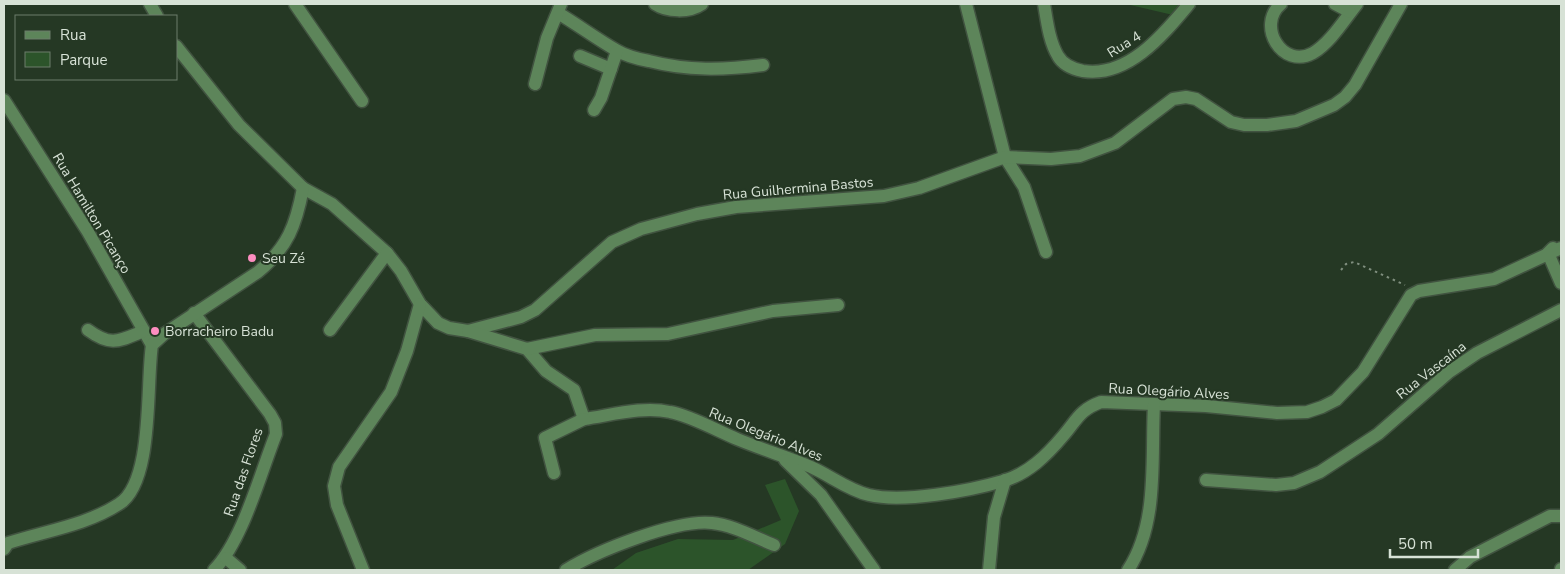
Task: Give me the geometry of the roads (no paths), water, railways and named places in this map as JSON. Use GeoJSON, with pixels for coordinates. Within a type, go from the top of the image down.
{"type":"FeatureCollection","features":[{"type":"Feature","properties":{"kind":"street"},"geometry":{"type":"LineString","coordinates":[[150,4],[156,15]]}},
{"type":"Feature","properties":{"kind":"street"},"geometry":{"type":"LineString","coordinates":[[295,4],[362,101]]}},
{"type":"Feature","properties":{"kind":"street"},"geometry":{"type":"LineString","coordinates":[[655,4],[672,11],[702,4]]}},
{"type":"Feature","properties":{"kind":"street"},"geometry":{"type":"LineString","coordinates":[[966,4],[1005,157],[1024,187],[1046,252]]}},
{"type":"Feature","properties":{"kind":"street","name":"Rua 4"},"geometry":{"type":"LineString","coordinates":[[1044,4],[1049,33],[1058,57],[1071,68],[1095,72],[1115,69],[1160,39],[1188,4]]}},
{"type":"Feature","properties":{"kind":"street"},"geometry":{"type":"LineString","coordinates":[[1281,4],[1272,17],[1271,30],[1276,44],[1287,54],[1297,56],[1312,54],[1327,42],[1354,8],[1335,4]]}},
{"type":"Feature","properties":{"kind":"street"},"geometry":{"type":"LineString","coordinates":[[1005,157],[1052,159],[1080,156],[1115,144],[1173,99],[1186,97],[1196,99],[1231,122],[1244,125],[1267,125],[1296,121],[1334,105],[1356,85],[1401,4]]}},
{"type":"Feature","properties":{"kind":"street"},"geometry":{"type":"LineString","coordinates":[[535,84],[547,38],[560,8],[617,51],[675,68],[724,70],[763,65]]}},
{"type":"Feature","properties":{"kind":"street","name":"Rua Guilhermina Bastos"},"geometry":{"type":"LineString","coordinates":[[178,49],[239,125],[303,188],[332,204],[387,253],[401,271],[420,304],[438,323],[449,328],[468,331],[521,317],[535,310],[596,253],[612,242],[641,229],[696,214],[736,206],[904,193],[1005,157]]}},
{"type":"Feature","properties":{"kind":"street"},"geometry":{"type":"LineString","coordinates":[[594,110],[601,98],[617,51]]}},
{"type":"Feature","properties":{"kind":"street"},"geometry":{"type":"LineString","coordinates":[[580,56],[611,68]]}},
{"type":"Feature","properties":{"kind":"street","name":"Rua Hamilton Picanço"},"geometry":{"type":"LineString","coordinates":[[4,100],[88,232],[152,344]]}},
{"type":"Feature","properties":{"kind":"street"},"geometry":{"type":"LineString","coordinates":[[4,550],[8,543],[65,527],[102,513],[121,503],[132,491],[141,470],[145,448],[152,344],[194,313],[258,272],[272,260],[297,220],[303,188]]}},
{"type":"Feature","properties":{"kind":"street"},"geometry":{"type":"LineString","coordinates":[[1548,253],[1561,241]]}},
{"type":"Feature","properties":{"kind":"street"},"geometry":{"type":"LineString","coordinates":[[1548,253],[1561,248]]}},
{"type":"Feature","properties":{"kind":"street"},"geometry":{"type":"LineString","coordinates":[[330,330],[387,253]]}},
{"type":"Feature","properties":{"kind":"street"},"geometry":{"type":"LineString","coordinates":[[1548,253],[1561,283]]}},
{"type":"Feature","properties":{"kind":"street","name":"Rua Olegário Alves"},"geometry":{"type":"LineString","coordinates":[[554,473],[545,438],[584,419],[649,410],[672,412],[784,459],[810,467],[854,490],[870,495],[899,499],[1005,480],[1029,470],[1048,452],[1079,414],[1088,407],[1101,402],[1206,406],[1277,413],[1307,412],[1322,408],[1336,400],[1353,384],[1378,350],[1412,295],[1419,291],[1494,279],[1548,253]]}},
{"type":"Feature","properties":{"kind":"street"},"geometry":{"type":"LineString","coordinates":[[363,570],[337,505],[334,486],[338,468],[391,392],[407,351],[420,304]]}},
{"type":"Feature","properties":{"kind":"street"},"geometry":{"type":"LineString","coordinates":[[468,331],[527,349],[595,335],[652,336],[773,311],[838,305]]}},
{"type":"Feature","properties":{"kind":"street","name":"Rua Vascaína"},"geometry":{"type":"LineString","coordinates":[[1206,480],[1276,485],[1294,483],[1320,472],[1378,434],[1449,372],[1477,353],[1561,310]]}},
{"type":"Feature","properties":{"kind":"street","name":"Rua das Flores"},"geometry":{"type":"LineString","coordinates":[[194,313],[275,423],[276,434],[237,534],[226,558],[214,570]]}},
{"type":"Feature","properties":{"kind":"street"},"geometry":{"type":"LineString","coordinates":[[88,330],[104,341],[110,342],[144,330]]}},
{"type":"Feature","properties":{"kind":"street"},"geometry":{"type":"LineString","coordinates":[[527,349],[546,371],[574,390],[584,419]]}},
{"type":"Feature","properties":{"kind":"street"},"geometry":{"type":"LineString","coordinates":[[1128,570],[1137,556],[1147,530],[1150,505],[1154,404]]}},
{"type":"Feature","properties":{"kind":"street"},"geometry":{"type":"LineString","coordinates":[[784,459],[821,495],[874,570]]}},
{"type":"Feature","properties":{"kind":"street"},"geometry":{"type":"LineString","coordinates":[[989,570],[994,517],[1005,480]]}},
{"type":"Feature","properties":{"kind":"street"},"geometry":{"type":"LineString","coordinates":[[1455,570],[1470,557],[1541,520],[1556,514],[1561,516]]}},
{"type":"Feature","properties":{"kind":"street"},"geometry":{"type":"LineString","coordinates":[[569,568],[656,532],[698,522],[714,523],[733,528],[774,545]]}},
{"type":"Feature","properties":{"kind":"street"},"geometry":{"type":"LineString","coordinates":[[226,558],[240,570]]}},
{"type":"Feature","properties":{"kind":"place","name":"Seu Zé"},"geometry":{"type":"Point","coordinates":[252,258]}},
{"type":"Feature","properties":{"kind":"place","name":"Borracheiro Badu"},"geometry":{"type":"Point","coordinates":[155,331]}}]}
